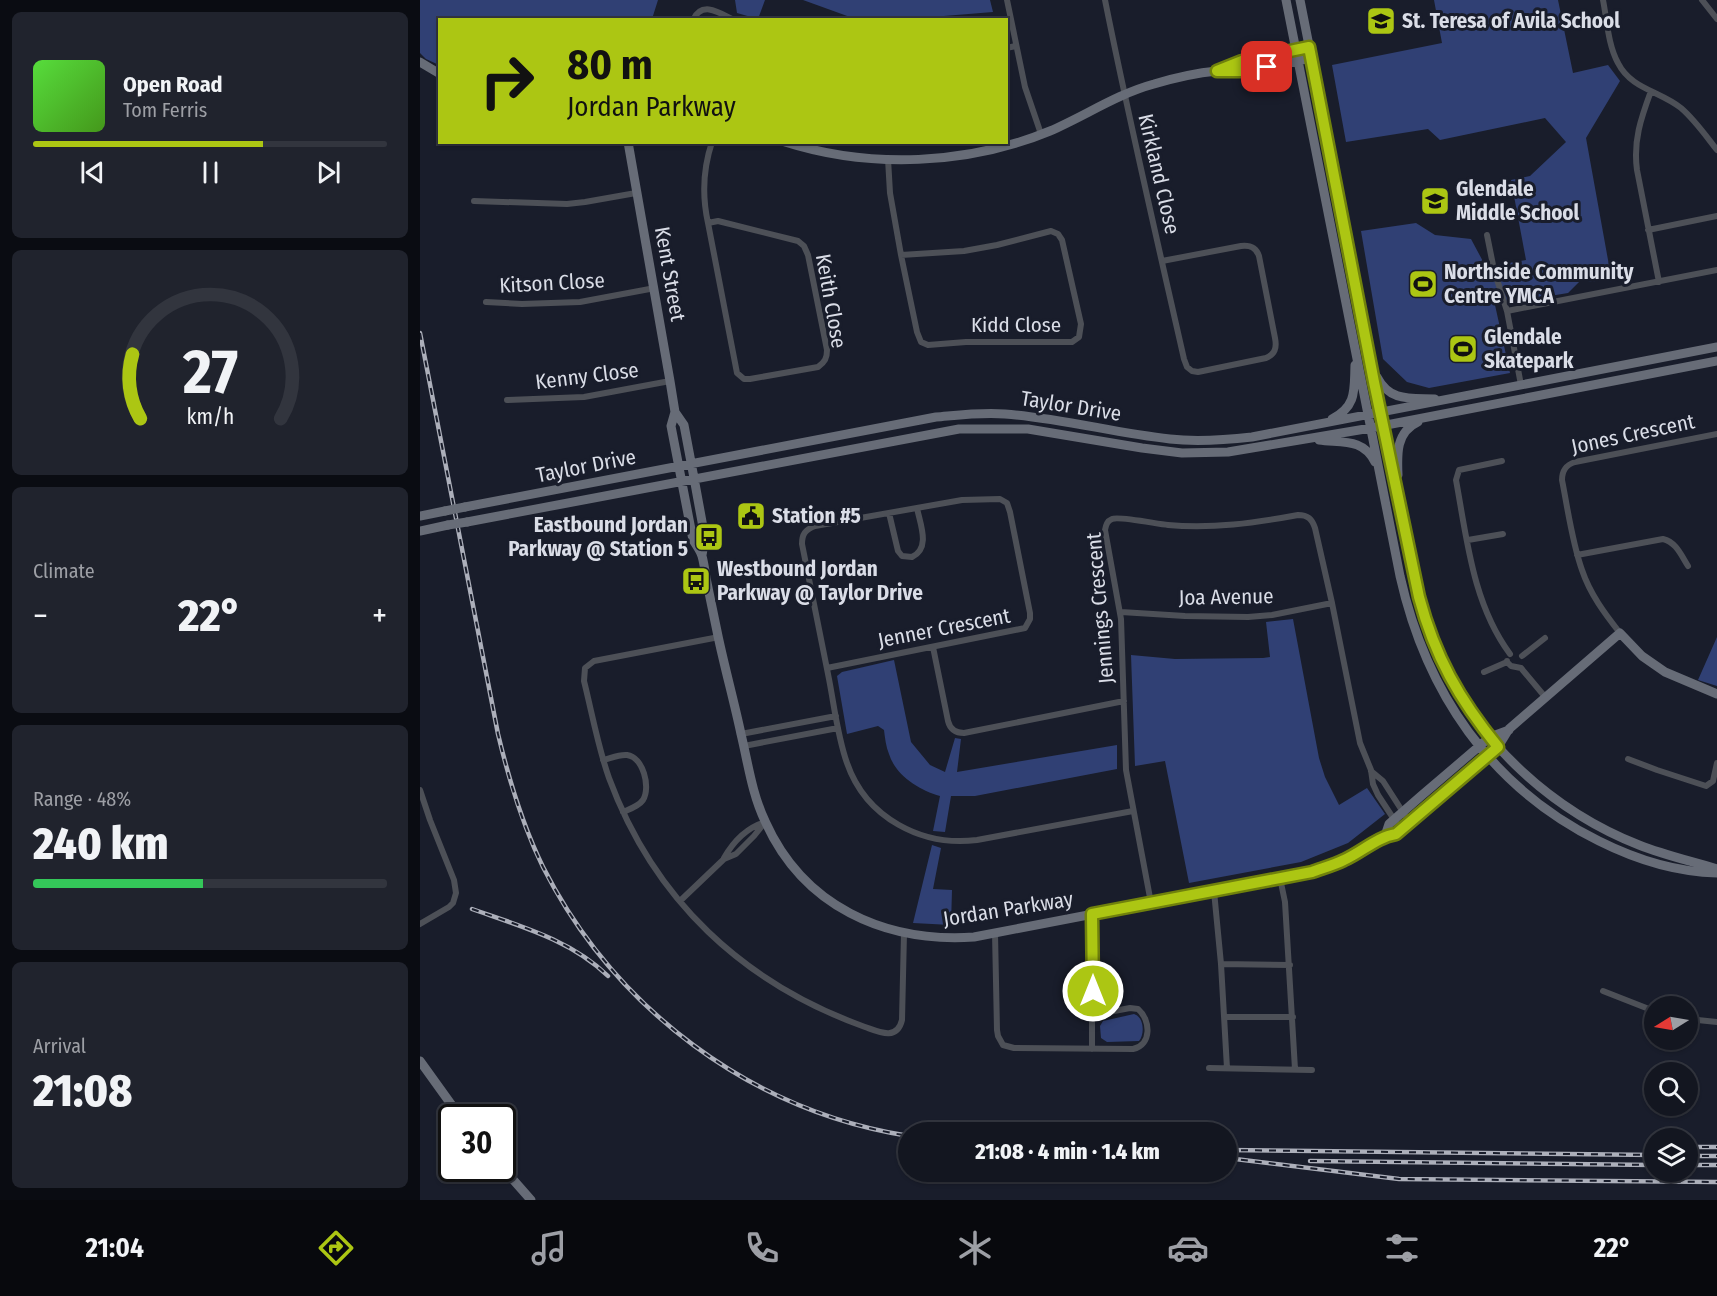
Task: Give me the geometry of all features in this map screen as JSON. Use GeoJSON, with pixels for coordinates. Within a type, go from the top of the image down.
{"type":"FeatureCollection","features":[{"type":"Feature","properties":{"kind":"main road"},"geometry":{"type":"LineString","coordinates":[[1286,0],[1400,576],[1416,633],[1440,688],[1461,722],[1488,756],[1524,793],[1564,822],[1610,847],[1657,864],[1682,870],[1717,871]]}},
{"type":"Feature","properties":{"kind":"main road"},"geometry":{"type":"LineString","coordinates":[[1300,0],[1417,590],[1430,634],[1441,660],[1470,712],[1498,747],[1538,784],[1578,815],[1639,845],[1717,871]]}},
{"type":"Feature","properties":{"kind":"main road"},"geometry":{"type":"LineString","coordinates":[[1217,71],[1242,61],[1309,47]]}},
{"type":"Feature","properties":{"kind":"main road"},"geometry":{"type":"LineString","coordinates":[[1008,144],[1041,134],[1124,95],[1163,81],[1217,71],[1245,71],[1311,58]]}},
{"type":"Feature","properties":{"kind":"main road"},"geometry":{"type":"LineString","coordinates":[[420,62],[438,74]]}},
{"type":"Feature","properties":{"kind":"main road","name":"Kent Street"},"geometry":{"type":"LineString","coordinates":[[628,144],[675,412],[671,426],[681,480]]}},
{"type":"Feature","properties":{"kind":"main road"},"geometry":{"type":"LineString","coordinates":[[793,144],[824,152],[888,159],[912,159],[958,155],[1008,144]]}},
{"type":"Feature","properties":{"kind":"main road"},"geometry":{"type":"LineString","coordinates":[[1323,424],[1341,414],[1350,405],[1354,388],[1355,344]]}},
{"type":"Feature","properties":{"kind":"main road","name":"Taylor Drive"},"geometry":{"type":"LineString","coordinates":[[420,516],[936,417],[966,414],[1020,415],[1150,436],[1227,440],[1323,424],[1717,347]]}},
{"type":"Feature","properties":{"kind":"main road"},"geometry":{"type":"LineString","coordinates":[[1370,359],[1382,386],[1391,395],[1452,399]]}},
{"type":"Feature","properties":{"kind":"main road","name":"Taylor Drive"},"geometry":{"type":"LineString","coordinates":[[420,531],[959,429],[1028,429],[1182,453],[1228,452],[1371,428],[1717,361]]}},
{"type":"Feature","properties":{"kind":"main road","name":"Kent Street"},"geometry":{"type":"LineString","coordinates":[[675,412],[684,425],[694,478]]}},
{"type":"Feature","properties":{"kind":"main road"},"geometry":{"type":"LineString","coordinates":[[1399,501],[1398,460],[1402,435],[1411,425],[1427,417]]}},
{"type":"Feature","properties":{"kind":"main road"},"geometry":{"type":"LineString","coordinates":[[1307,439],[1359,445],[1367,450],[1380,473]]}},
{"type":"Feature","properties":{"kind":"main road","name":"Jordan Parkway"},"geometry":{"type":"LineString","coordinates":[[694,478],[705,538],[702,555]]}},
{"type":"Feature","properties":{"kind":"main road","name":"Jordan Parkway"},"geometry":{"type":"LineString","coordinates":[[681,480],[693,540],[702,555],[718,637],[754,790],[765,822],[789,861],[806,882],[821,895],[854,915],[904,933],[948,938],[974,937],[1312,872],[1343,861],[1385,836],[1396,834],[1498,747],[1509,729]]}},
{"type":"Feature","properties":{"kind":"main road"},"geometry":{"type":"LineString","coordinates":[[1509,729],[1620,633]]}},
{"type":"Feature","properties":{"kind":"main road","name":"Jones Crescent"},"geometry":{"type":"LineString","coordinates":[[1620,633],[1642,656],[1665,672],[1717,694]]}},
{"type":"Feature","properties":{"kind":"main road","name":"Jordan Parkway"},"geometry":{"type":"LineString","coordinates":[[1385,836],[1389,824],[1490,737],[1509,729]]}},
{"type":"Feature","properties":{"kind":"main road"},"geometry":{"type":"LineString","coordinates":[[420,1062],[451,1104]]}},
{"type":"Feature","properties":{"kind":"main road"},"geometry":{"type":"LineString","coordinates":[[515,1182],[531,1200]]}},
{"type":"Feature","properties":{"kind":"street"},"geometry":{"type":"LineString","coordinates":[[1007,0],[1025,87],[1041,134]]}},
{"type":"Feature","properties":{"kind":"street","name":"Kirkland Close"},"geometry":{"type":"LineString","coordinates":[[1105,0],[1124,95],[1184,359],[1189,369],[1195,372],[1266,358],[1273,353],[1276,342],[1259,256],[1255,249],[1241,246],[1162,261]]}},
{"type":"Feature","properties":{"kind":"street"},"geometry":{"type":"LineString","coordinates":[[1603,0],[1612,46],[1618,63],[1630,79],[1681,108],[1717,150]]}},
{"type":"Feature","properties":{"kind":"street"},"geometry":{"type":"LineString","coordinates":[[1702,0],[1717,19]]}},
{"type":"Feature","properties":{"kind":"street"},"geometry":{"type":"LineString","coordinates":[[694,18],[697,12],[704,9],[730,18]]}},
{"type":"Feature","properties":{"kind":"street"},"geometry":{"type":"LineString","coordinates":[[1008,48],[1016,46]]}},
{"type":"Feature","properties":{"kind":"street"},"geometry":{"type":"LineString","coordinates":[[1651,91],[1637,132],[1635,154],[1636,170],[1659,282]]}},
{"type":"Feature","properties":{"kind":"street","name":"Keith Close"},"geometry":{"type":"LineString","coordinates":[[708,223],[721,222],[798,240],[804,246],[808,255],[827,350],[823,363],[818,367],[750,380],[744,379],[738,373],[708,223],[704,187],[705,169],[711,144]]}},
{"type":"Feature","properties":{"kind":"street","name":"Kidd Close"},"geometry":{"type":"LineString","coordinates":[[888,159],[890,193],[901,255],[917,332],[924,343],[935,345],[966,342],[1072,342],[1079,337],[1081,324],[1062,240],[1054,232],[964,251],[901,255]]}},
{"type":"Feature","properties":{"kind":"street"},"geometry":{"type":"LineString","coordinates":[[474,201],[567,204],[636,193]]}},
{"type":"Feature","properties":{"kind":"street"},"geometry":{"type":"LineString","coordinates":[[1648,230],[1717,216]]}},
{"type":"Feature","properties":{"kind":"street"},"geometry":{"type":"LineString","coordinates":[[1487,235],[1494,270],[1507,311],[1521,385]]}},
{"type":"Feature","properties":{"kind":"street"},"geometry":{"type":"LineString","coordinates":[[1507,311],[1717,270]]}},
{"type":"Feature","properties":{"kind":"street","name":"Kitson Close"},"geometry":{"type":"LineString","coordinates":[[486,302],[522,304],[580,302],[655,288]]}},
{"type":"Feature","properties":{"kind":"street","name":"Kenny Close"},"geometry":{"type":"LineString","coordinates":[[507,400],[584,397],[670,381]]}},
{"type":"Feature","properties":{"kind":"street","name":"Jones Crescent"},"geometry":{"type":"LineString","coordinates":[[1620,633],[1600,606],[1582,573],[1562,474],[1567,466],[1575,462],[1717,435]]}},
{"type":"Feature","properties":{"kind":"street"},"geometry":{"type":"LineString","coordinates":[[1502,461],[1458,470],[1456,480],[1467,540],[1481,596],[1491,624],[1499,640],[1510,654]]}},
{"type":"Feature","properties":{"kind":"street","name":"Jenner Crescent"},"geometry":{"type":"LineString","coordinates":[[826,668],[1025,628],[1028,625],[1030,613],[1010,512],[1004,501],[997,499],[962,500],[814,526],[803,535],[802,544],[826,668],[848,765],[867,799],[892,822],[926,837],[954,842],[1133,811]]}},
{"type":"Feature","properties":{"kind":"street"},"geometry":{"type":"LineString","coordinates":[[889,513],[898,551],[902,556],[912,557],[921,550],[924,542],[916,508]]}},
{"type":"Feature","properties":{"kind":"street","name":"Jennings Crescent"},"geometry":{"type":"LineString","coordinates":[[1151,903],[1126,770],[1121,612],[1105,530],[1109,521],[1117,518],[1170,525],[1221,526],[1255,523],[1298,515],[1311,519],[1332,603],[1360,743],[1378,795],[1401,830]]}},
{"type":"Feature","properties":{"kind":"street"},"geometry":{"type":"LineString","coordinates":[[1467,540],[1503,534]]}},
{"type":"Feature","properties":{"kind":"street"},"geometry":{"type":"LineString","coordinates":[[1577,555],[1663,538],[1675,545],[1688,566]]}},
{"type":"Feature","properties":{"kind":"street","name":"Joa Avenue"},"geometry":{"type":"LineString","coordinates":[[1121,612],[1248,617],[1272,615],[1332,603]]}},
{"type":"Feature","properties":{"kind":"street"},"geometry":{"type":"LineString","coordinates":[[718,637],[599,659],[585,668],[584,681],[603,760],[623,812],[655,870],[680,901],[720,943],[741,961],[777,986],[834,1016],[884,1033],[895,1032],[902,1020],[904,933]]}},
{"type":"Feature","properties":{"kind":"street"},"geometry":{"type":"LineString","coordinates":[[1522,656],[1545,638]]}},
{"type":"Feature","properties":{"kind":"street"},"geometry":{"type":"LineString","coordinates":[[933,647],[948,721],[957,732],[964,733],[1125,701]]}},
{"type":"Feature","properties":{"kind":"street"},"geometry":{"type":"LineString","coordinates":[[1510,654],[1516,653],[1522,656]]}},
{"type":"Feature","properties":{"kind":"street"},"geometry":{"type":"LineString","coordinates":[[1507,662],[1510,654]]}},
{"type":"Feature","properties":{"kind":"street"},"geometry":{"type":"LineString","coordinates":[[1521,668],[1522,656]]}},
{"type":"Feature","properties":{"kind":"street"},"geometry":{"type":"LineString","coordinates":[[1507,662],[1511,666],[1521,668],[1546,698]]}},
{"type":"Feature","properties":{"kind":"street"},"geometry":{"type":"LineString","coordinates":[[1484,672],[1507,662]]}},
{"type":"Feature","properties":{"kind":"street"},"geometry":{"type":"LineString","coordinates":[[741,734],[836,716]]}},
{"type":"Feature","properties":{"kind":"street"},"geometry":{"type":"LineString","coordinates":[[744,746],[838,728]]}},
{"type":"Feature","properties":{"kind":"street"},"geometry":{"type":"LineString","coordinates":[[603,760],[628,755],[634,757],[642,768],[645,795],[639,805],[623,812]]}},
{"type":"Feature","properties":{"kind":"street"},"geometry":{"type":"LineString","coordinates":[[1628,759],[1706,786],[1713,781],[1717,764]]}},
{"type":"Feature","properties":{"kind":"street","name":"Jennings Crescent"},"geometry":{"type":"LineString","coordinates":[[1371,770],[1383,781],[1410,823]]}},
{"type":"Feature","properties":{"kind":"street"},"geometry":{"type":"LineString","coordinates":[[420,790],[454,880],[456,893],[453,903],[420,924]]}},
{"type":"Feature","properties":{"kind":"street"},"geometry":{"type":"LineString","coordinates":[[680,901],[724,859],[730,846],[747,831],[765,822]]}},
{"type":"Feature","properties":{"kind":"street"},"geometry":{"type":"LineString","coordinates":[[1280,878],[1285,902],[1290,965],[1295,1070]]}},
{"type":"Feature","properties":{"kind":"street"},"geometry":{"type":"LineString","coordinates":[[1215,891],[1227,1068]]}},
{"type":"Feature","properties":{"kind":"street"},"geometry":{"type":"LineString","coordinates":[[1092,914],[1092,1048]]}},
{"type":"Feature","properties":{"kind":"street"},"geometry":{"type":"LineString","coordinates":[[995,933],[997,1030],[1000,1042],[1007,1047],[1014,1048],[1137,1049],[1144,1044],[1148,1035],[1146,1018],[1138,1009],[1130,1008],[1093,1015]]}},
{"type":"Feature","properties":{"kind":"street"},"geometry":{"type":"LineString","coordinates":[[1221,964],[1290,965]]}},
{"type":"Feature","properties":{"kind":"street"},"geometry":{"type":"LineString","coordinates":[[1603,991],[1644,1007]]}},
{"type":"Feature","properties":{"kind":"street"},"geometry":{"type":"LineString","coordinates":[[1224,1017],[1293,1017]]}},
{"type":"Feature","properties":{"kind":"street"},"geometry":{"type":"LineString","coordinates":[[1698,1020],[1717,1022]]}},
{"type":"Feature","properties":{"kind":"street"},"geometry":{"type":"LineString","coordinates":[[1209,1068],[1312,1070]]}},
{"type":"Feature","properties":{"kind":"shaded area"},"geometry":{"type":"Polygon","coordinates":[[[420,0],[658,0],[652,18],[438,18],[438,65],[426,59],[420,53],[420,0]]]}},
{"type":"Feature","properties":{"kind":"shaded area"},"geometry":{"type":"Polygon","coordinates":[[[735,0],[765,0],[758,18],[737,13],[735,0]]]}},
{"type":"Feature","properties":{"kind":"shaded area"},"geometry":{"type":"Polygon","coordinates":[[[803,0],[990,0],[993,12],[919,18],[850,17],[803,0]]]}},
{"type":"Feature","properties":{"kind":"shaded area"},"geometry":{"type":"Polygon","coordinates":[[[1434,0],[1558,0],[1573,73],[1608,65],[1620,81],[1586,138],[1612,282],[1580,281],[1568,293],[1495,305],[1510,373],[1429,388],[1407,382],[1383,359],[1361,231],[1416,223],[1435,235],[1471,239],[1486,267],[1526,260],[1511,180],[1530,176],[1566,142],[1545,118],[1440,140],[1428,129],[1346,142],[1332,65],[1442,43],[1434,0]]]}},
{"type":"Feature","properties":{"kind":"shaded area"},"geometry":{"type":"Polygon","coordinates":[[[1293,619],[1319,758],[1325,777],[1339,805],[1367,788],[1385,814],[1348,843],[1301,862],[1189,883],[1165,761],[1135,766],[1131,655],[1175,659],[1270,657],[1266,622],[1293,619]]]}},
{"type":"Feature","properties":{"kind":"shaded area"},"geometry":{"type":"Polygon","coordinates":[[[1717,637],[1717,686],[1698,680],[1717,637]]]}},
{"type":"Feature","properties":{"kind":"shaded area"},"geometry":{"type":"Polygon","coordinates":[[[894,660],[911,742],[930,765],[945,772],[955,738],[961,739],[957,772],[1117,745],[1117,769],[975,796],[951,796],[945,832],[933,831],[940,796],[916,786],[897,769],[888,751],[884,730],[878,726],[847,734],[837,676],[842,672],[894,660]]]}},
{"type":"Feature","properties":{"kind":"shaded area"},"geometry":{"type":"Polygon","coordinates":[[[932,845],[941,848],[933,889],[952,890],[951,925],[913,923],[932,845]]]}},
{"type":"Feature","properties":{"kind":"shaded area"},"geometry":{"type":"Polygon","coordinates":[[[1134,1014],[1140,1018],[1142,1026],[1139,1041],[1107,1042],[1101,1038],[1100,1026],[1103,1021],[1134,1014]]]}},
{"type":"Feature","properties":{"kind":"railway"},"geometry":{"type":"LineString","coordinates":[[420,333],[502,751],[535,851],[573,918],[608,965],[649,1008],[694,1045],[743,1077],[795,1103],[851,1123],[898,1134]]}},
{"type":"Feature","properties":{"kind":"railway"},"geometry":{"type":"LineString","coordinates":[[472,909],[561,943],[594,963],[608,976]]}},
{"type":"Feature","properties":{"kind":"railway"},"geometry":{"type":"LineString","coordinates":[[1698,1147],[1717,1147]]}},
{"type":"Feature","properties":{"kind":"railway"},"geometry":{"type":"LineString","coordinates":[[1237,1150],[1644,1155]]}},
{"type":"Feature","properties":{"kind":"railway"},"geometry":{"type":"LineString","coordinates":[[1698,1156],[1717,1156]]}},
{"type":"Feature","properties":{"kind":"railway"},"geometry":{"type":"LineString","coordinates":[[1237,1159],[1399,1179],[1717,1182]]}},
{"type":"Feature","properties":{"kind":"railway"},"geometry":{"type":"LineString","coordinates":[[1310,1161],[1644,1165]]}},
{"type":"Feature","properties":{"kind":"railway"},"geometry":{"type":"LineString","coordinates":[[1698,1165],[1717,1165]]}},
{"type":"Feature","properties":{"kind":"place","name":"St. Teresa of Avila School"},"geometry":{"type":"Point","coordinates":[1381,21]}},
{"type":"Feature","properties":{"kind":"place","name":"Glendale Middle School"},"geometry":{"type":"Point","coordinates":[1435,201]}},
{"type":"Feature","properties":{"kind":"place","name":"Northside Community Centre YMCA"},"geometry":{"type":"Point","coordinates":[1423,284]}},
{"type":"Feature","properties":{"kind":"place","name":"Glendale Skatepark"},"geometry":{"type":"Point","coordinates":[1463,349]}},
{"type":"Feature","properties":{"kind":"place","name":"Station #5"},"geometry":{"type":"Point","coordinates":[751,516]}},
{"type":"Feature","properties":{"kind":"place","name":"Eastbound Jordan Parkway @ Station 5"},"geometry":{"type":"Point","coordinates":[709,537]}},
{"type":"Feature","properties":{"kind":"place","name":"Westbound Jordan Parkway @ Taylor Drive"},"geometry":{"type":"Point","coordinates":[696,581]}},
{"type":"Feature","properties":{"kind":"route"},"geometry":{"type":"LineString","coordinates":[[1093,991],[1092,914],[1312,872],[1343,861],[1385,836],[1396,834],[1498,747],[1470,712],[1451,681],[1428,628],[1419,597],[1374,382],[1309,47],[1242,61],[1217,71],[1245,71],[1267,67]]}}]}
